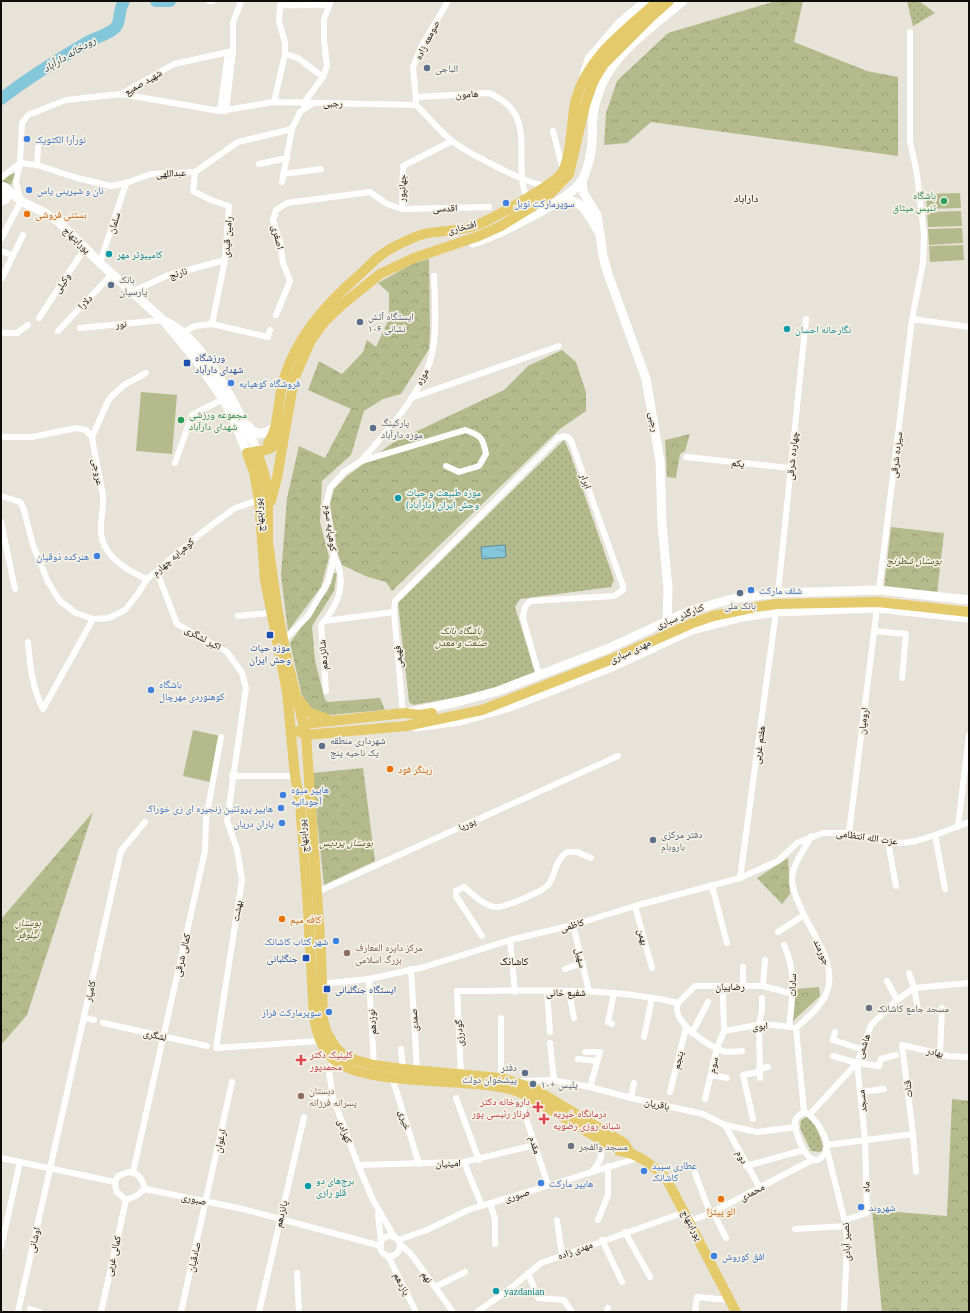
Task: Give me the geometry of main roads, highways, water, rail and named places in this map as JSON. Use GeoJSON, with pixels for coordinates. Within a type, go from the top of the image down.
{"type":"FeatureCollection","features":[{"type":"Feature","properties":{"kind":"main road"},"geometry":{"type":"LineString","coordinates":[[582,81],[589,59],[620,23],[646,1]]}},
{"type":"Feature","properties":{"kind":"main road"},"geometry":{"type":"LineString","coordinates":[[582,81],[594,63],[610,44],[658,1]]}},
{"type":"Feature","properties":{"kind":"main road","name":"افتخاری"},"geometry":{"type":"LineString","coordinates":[[252,452],[270,440],[283,382],[292,358],[311,333],[343,304],[380,274],[414,258],[479,236],[501,226],[545,199],[569,174],[585,104],[593,82],[604,64],[669,1]]}},
{"type":"Feature","properties":{"kind":"main road"},"geometry":{"type":"LineString","coordinates":[[434,252],[481,240],[508,229],[572,191],[582,180],[590,156],[594,109],[605,80],[612,67],[632,45],[683,1]]}},
{"type":"Feature","properties":{"kind":"main road","name":"افتخاری"},"geometry":{"type":"LineString","coordinates":[[286,419],[294,379],[311,333],[318,316],[337,294],[382,255],[423,234],[455,230],[477,225],[525,199],[560,175],[563,170],[568,149],[576,99],[582,81]]}},
{"type":"Feature","properties":{"kind":"main road","name":"رجبی"},"geometry":{"type":"LineString","coordinates":[[582,180],[583,192],[597,214],[608,274],[646,379],[652,407],[660,461],[662,524],[668,589],[667,620]]}},
{"type":"Feature","properties":{"kind":"main road"},"geometry":{"type":"LineString","coordinates":[[1,201],[5,200],[8,194],[3,187]]}},
{"type":"Feature","properties":{"kind":"main road","name":"پورابتهاج"},"geometry":{"type":"LineString","coordinates":[[3,187],[22,201],[59,222],[100,263],[162,320],[193,356],[223,399],[264,473],[268,542],[291,694],[295,776],[312,893]]}},
{"type":"Feature","properties":{"kind":"main road","name":"رجبی"},"geometry":{"type":"LineString","coordinates":[[555,202],[567,199],[577,202],[600,232]]}},
{"type":"Feature","properties":{"kind":"main road"},"geometry":{"type":"LineString","coordinates":[[1,201],[22,201]]}},
{"type":"Feature","properties":{"kind":"main road"},"geometry":{"type":"LineString","coordinates":[[409,241],[415,245],[416,250],[414,258]]}},
{"type":"Feature","properties":{"kind":"main road","name":"پورابتهاج"},"geometry":{"type":"LineString","coordinates":[[162,320],[174,326],[197,348],[222,383],[244,421],[252,452],[259,500],[265,509],[262,554],[270,613],[291,694]]}},
{"type":"Feature","properties":{"kind":"main road"},"geometry":{"type":"LineString","coordinates":[[252,452],[267,450],[273,447],[277,442],[286,419]]}},
{"type":"Feature","properties":{"kind":"main road"},"geometry":{"type":"LineString","coordinates":[[265,509],[277,478],[286,419]]}},
{"type":"Feature","properties":{"kind":"main road"},"geometry":{"type":"LineString","coordinates":[[244,421],[252,431],[260,434],[269,431],[274,427]]}},
{"type":"Feature","properties":{"kind":"main road","name":"کنارگذر سباری"},"geometry":{"type":"LineString","coordinates":[[404,714],[478,697],[607,649],[667,620],[717,603],[755,595],[777,602]]}},
{"type":"Feature","properties":{"kind":"main road"},"geometry":{"type":"LineString","coordinates":[[878,599],[969,600]]}},
{"type":"Feature","properties":{"kind":"main road"},"geometry":{"type":"LineString","coordinates":[[878,599],[969,618]]}},
{"type":"Feature","properties":{"kind":"main road","name":"مهدی سباری"},"geometry":{"type":"LineString","coordinates":[[878,599],[969,612]]}},
{"type":"Feature","properties":{"kind":"main road","name":"مهدی سباری"},"geometry":{"type":"LineString","coordinates":[[303,730],[366,729],[406,726],[460,715],[503,703],[612,660],[674,630],[713,616],[777,602],[878,599],[969,606]]}},
{"type":"Feature","properties":{"kind":"main road"},"geometry":{"type":"LineString","coordinates":[[303,730],[336,720],[404,714],[419,715],[480,703],[609,654],[671,625],[711,610],[777,602]]}},
{"type":"Feature","properties":{"kind":"main road"},"geometry":{"type":"LineString","coordinates":[[291,694],[308,712],[322,718],[336,720]]}},
{"type":"Feature","properties":{"kind":"main road"},"geometry":{"type":"LineString","coordinates":[[291,694],[293,711],[303,730],[300,803]]}},
{"type":"Feature","properties":{"kind":"main road"},"geometry":{"type":"LineString","coordinates":[[365,717],[366,729]]}},
{"type":"Feature","properties":{"kind":"main road","name":"پورابتهاج"},"geometry":{"type":"LineString","coordinates":[[303,730],[316,953],[321,984],[323,1019],[330,1040],[345,1056],[374,1065],[501,1078],[518,1082],[532,1088],[624,1143],[630,1152]]}},
{"type":"Feature","properties":{"kind":"main road","name":"پورابتهاج"},"geometry":{"type":"LineString","coordinates":[[316,953],[314,1017],[319,1041],[334,1060],[343,1066],[358,1071],[392,1077],[513,1090],[534,1100],[619,1151],[630,1152],[640,1157],[666,1178],[688,1217],[736,1312]]}},
{"type":"Feature","properties":{"kind":"water"},"geometry":{"type":"Polygon","coordinates":[[[505,545],[506,557],[482,559],[481,547],[505,545]]]}},
{"type":"Feature","properties":{"kind":"waterway","name":"رودخانه دارآباد"},"geometry":{"type":"LineString","coordinates":[[1,99],[64,56],[113,30],[118,25],[121,8],[124,1]]}},
{"type":"Feature","properties":{"kind":"waterway","name":"رودخانه دارآباد"},"geometry":{"type":"LineString","coordinates":[[156,1],[170,1]]}},
{"type":"Feature","properties":{"kind":"place","name":"الباجی"},"geometry":{"type":"Point","coordinates":[427,68]}},
{"type":"Feature","properties":{"kind":"place","name":"نورآرا الکتویک"},"geometry":{"type":"Point","coordinates":[27,139]}},
{"type":"Feature","properties":{"kind":"place","name":"نان و شیرینی یاس"},"geometry":{"type":"Point","coordinates":[29,190]}},
{"type":"Feature","properties":{"kind":"place","name":"باشگاه تنيس ميثاق"},"geometry":{"type":"Point","coordinates":[944,201]}},
{"type":"Feature","properties":{"kind":"place","name":"سوپرمارکت نوبل"},"geometry":{"type":"Point","coordinates":[506,203]}},
{"type":"Feature","properties":{"kind":"place","name":"بستنی فروشی"},"geometry":{"type":"Point","coordinates":[27,214]}},
{"type":"Feature","properties":{"kind":"place","name":"کامپیوتر مهر"},"geometry":{"type":"Point","coordinates":[109,254]}},
{"type":"Feature","properties":{"kind":"place","name":"بانک پارسیان"},"geometry":{"type":"Point","coordinates":[111,285]}},
{"type":"Feature","properties":{"kind":"place","name":"ایستگاه آتش نشانی ۱۰۶"},"geometry":{"type":"Point","coordinates":[360,322]}},
{"type":"Feature","properties":{"kind":"place","name":"نگارخانه احسان"},"geometry":{"type":"Point","coordinates":[787,329]}},
{"type":"Feature","properties":{"kind":"place","name":"ورزشگاه شهدای دارآباد"},"geometry":{"type":"Point","coordinates":[187,363]}},
{"type":"Feature","properties":{"kind":"place","name":"فروشگاه کوهپایه"},"geometry":{"type":"Point","coordinates":[231,383]}},
{"type":"Feature","properties":{"kind":"place","name":"مجموعه ورزشی شهدای دارآباد"},"geometry":{"type":"Point","coordinates":[181,420]}},
{"type":"Feature","properties":{"kind":"place","name":"پارکینگ موزه دارآباد"},"geometry":{"type":"Point","coordinates":[373,428]}},
{"type":"Feature","properties":{"kind":"place","name":"موزه طبیعت و حیات وحش ایران (دارآباد)"},"geometry":{"type":"Point","coordinates":[398,498]}},
{"type":"Feature","properties":{"kind":"place","name":"هنرکده ذوقیان"},"geometry":{"type":"Point","coordinates":[97,556]}},
{"type":"Feature","properties":{"kind":"place","name":"شلف مارکت"},"geometry":{"type":"Point","coordinates":[751,590]}},
{"type":"Feature","properties":{"kind":"place","name":"بانک ملی"},"geometry":{"type":"Point","coordinates":[740,593]}},
{"type":"Feature","properties":{"kind":"place","name":"موزه حیات وحش ایران"},"geometry":{"type":"Point","coordinates":[270,635]}},
{"type":"Feature","properties":{"kind":"place","name":"باشگاه کوهنوردی مهرچال"},"geometry":{"type":"Point","coordinates":[151,690]}},
{"type":"Feature","properties":{"kind":"place","name":"شهرداری منطقه یک ناحیه پنج"},"geometry":{"type":"Point","coordinates":[322,746]}},
{"type":"Feature","properties":{"kind":"place","name":"زینگر فود"},"geometry":{"type":"Point","coordinates":[390,769]}},
{"type":"Feature","properties":{"kind":"place","name":"هایپر میوه آجودانیه"},"geometry":{"type":"Point","coordinates":[283,795]}},
{"type":"Feature","properties":{"kind":"place","name":"هایپر پروتئین زنجیره ای زی خوراک"},"geometry":{"type":"Point","coordinates":[281,808]}},
{"type":"Feature","properties":{"kind":"place","name":"یاران دریان"},"geometry":{"type":"Point","coordinates":[282,823]}},
{"type":"Feature","properties":{"kind":"place","name":"دفتر مرکزی باروبام"},"geometry":{"type":"Point","coordinates":[653,840]}},
{"type":"Feature","properties":{"kind":"place","name":"کافه میم"},"geometry":{"type":"Point","coordinates":[282,919]}},
{"type":"Feature","properties":{"kind":"place","name":"شهر کتاب کاشانک"},"geometry":{"type":"Point","coordinates":[336,941]}},
{"type":"Feature","properties":{"kind":"place","name":"مرکز دایره المعارف بزرگ اسلامی"},"geometry":{"type":"Point","coordinates":[347,953]}},
{"type":"Feature","properties":{"kind":"place","name":"جنگلبانی"},"geometry":{"type":"Point","coordinates":[306,958]}},
{"type":"Feature","properties":{"kind":"place","name":"ایستگاه جنگلبانی"},"geometry":{"type":"Point","coordinates":[327,989]}},
{"type":"Feature","properties":{"kind":"place","name":"مسجد جامع کاشانک"},"geometry":{"type":"Point","coordinates":[869,1008]}},
{"type":"Feature","properties":{"kind":"place","name":"سوپرمارکت فراز"},"geometry":{"type":"Point","coordinates":[329,1012]}},
{"type":"Feature","properties":{"kind":"place","name":"کلینیک دکتر محمدپور"},"geometry":{"type":"Point","coordinates":[301,1060]}},
{"type":"Feature","properties":{"kind":"place","name":"دفتر پیشخوان دولت"},"geometry":{"type":"Point","coordinates":[525,1073]}},
{"type":"Feature","properties":{"kind":"place","name":"پلیس +۱۰"},"geometry":{"type":"Point","coordinates":[533,1084]}},
{"type":"Feature","properties":{"kind":"place","name":"دبستان پسرانه فرزانه"},"geometry":{"type":"Point","coordinates":[301,1096]}},
{"type":"Feature","properties":{"kind":"place","name":"داروخانه دکتر فرناز رئیسی پور"},"geometry":{"type":"Point","coordinates":[538,1107]}},
{"type":"Feature","properties":{"kind":"place","name":"درمانگاه خیریه شبانه روزی رضویه"},"geometry":{"type":"Point","coordinates":[544,1119]}},
{"type":"Feature","properties":{"kind":"place","name":"مسجد والفجر"},"geometry":{"type":"Point","coordinates":[571,1146]}},
{"type":"Feature","properties":{"kind":"place","name":"عطاری سپید کاشانک"},"geometry":{"type":"Point","coordinates":[644,1171]}},
{"type":"Feature","properties":{"kind":"place","name":"هایپر مارکت"},"geometry":{"type":"Point","coordinates":[541,1183]}},
{"type":"Feature","properties":{"kind":"place","name":"برج‌های دو قلو رازی"},"geometry":{"type":"Point","coordinates":[308,1186]}},
{"type":"Feature","properties":{"kind":"place","name":"الو پیتزا"},"geometry":{"type":"Point","coordinates":[721,1199]}},
{"type":"Feature","properties":{"kind":"place","name":"شهروند"},"geometry":{"type":"Point","coordinates":[861,1207]}},
{"type":"Feature","properties":{"kind":"place","name":"افق کوروش"},"geometry":{"type":"Point","coordinates":[714,1256]}},
{"type":"Feature","properties":{"kind":"place","name":"yazdanian"},"geometry":{"type":"Point","coordinates":[496,1291]}},
{"type":"Feature","properties":{"kind":"district","name":"داراباد"},"geometry":{"type":"Point","coordinates":[746,198]}},
{"type":"Feature","properties":{"kind":"district","name":"کاشانک"},"geometry":{"type":"Point","coordinates":[514,961]}},
{"type":"Feature","properties":{"kind":"park label","name":"بوستان شطرنج"},"geometry":{"type":"Point","coordinates":[914,560]}},
{"type":"Feature","properties":{"kind":"park label","name":"باشگاه بانک صنعت و معدن"},"geometry":{"type":"Point","coordinates":[461,636]}},
{"type":"Feature","properties":{"kind":"park label","name":"بوستان پردیس"},"geometry":{"type":"Point","coordinates":[346,842]}},
{"type":"Feature","properties":{"kind":"park label","name":"بوستان نیلوفر"},"geometry":{"type":"Point","coordinates":[28,928]}}]}
